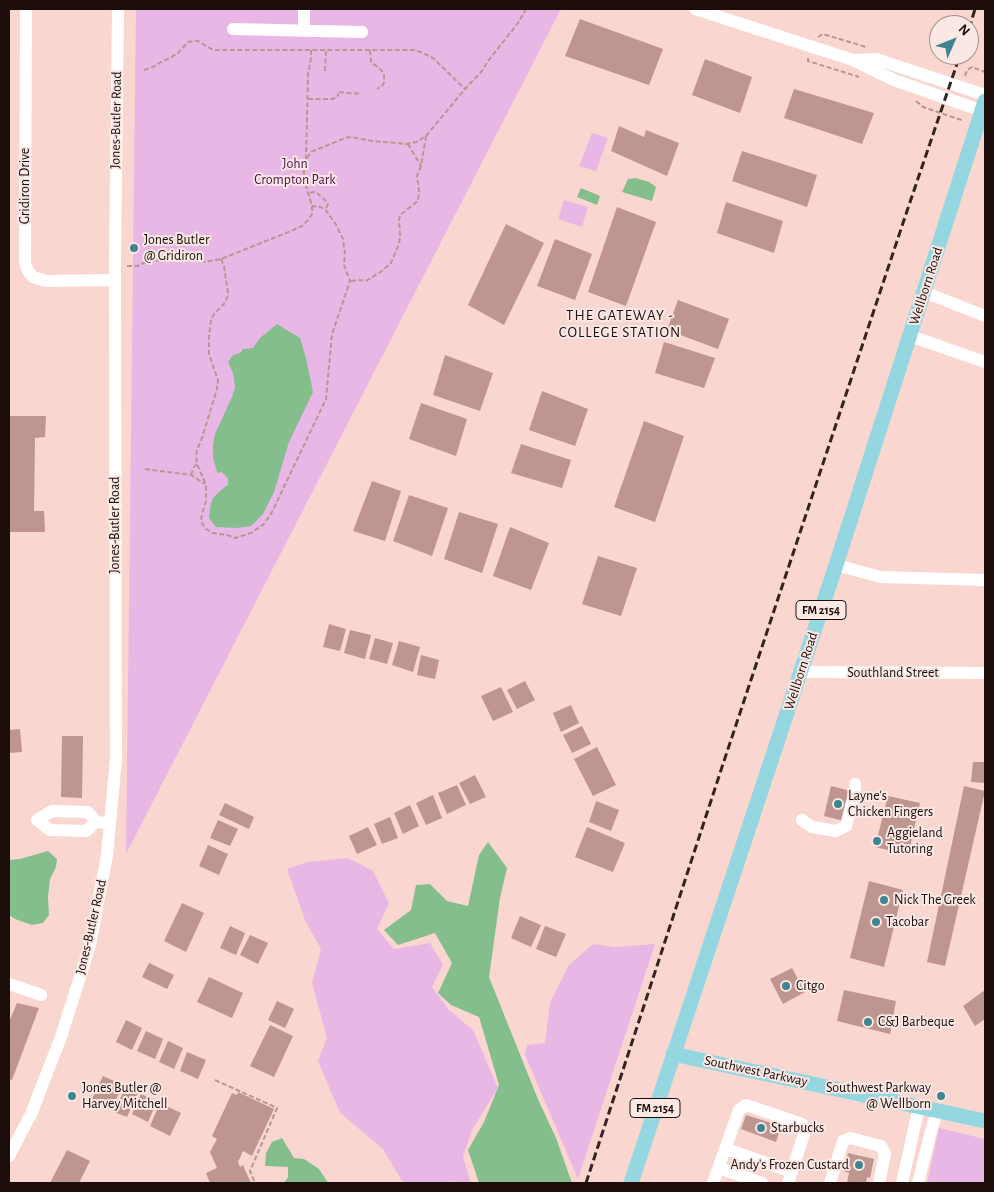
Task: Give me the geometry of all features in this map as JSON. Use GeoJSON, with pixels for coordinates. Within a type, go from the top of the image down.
{"type":"FeatureCollection","features":[{"type":"Feature","properties":{"kind":"main road","name":"Wellborn Road"},"geometry":{"type":"LineString","coordinates":[[631,1183],[836,566],[984,108]]}},
{"type":"Feature","properties":{"kind":"main road","name":"Southwest Parkway"},"geometry":{"type":"LineString","coordinates":[[673,1054],[985,1121]]}},
{"type":"Feature","properties":{"kind":"street","name":"Gridiron Drive"},"geometry":{"type":"LineString","coordinates":[[26,9],[24,263],[28,272],[33,277],[46,281],[115,280]]}},
{"type":"Feature","properties":{"kind":"street","name":"Jones-Butler Road"},"geometry":{"type":"LineString","coordinates":[[9,1156],[32,1112],[62,1034],[90,945],[108,855],[116,758],[114,266],[118,9]]}},
{"type":"Feature","properties":{"kind":"street"},"geometry":{"type":"LineString","coordinates":[[304,9],[304,30]]}},
{"type":"Feature","properties":{"kind":"street"},"geometry":{"type":"LineString","coordinates":[[695,9],[853,60],[894,80],[984,108]]}},
{"type":"Feature","properties":{"kind":"street"},"geometry":{"type":"LineString","coordinates":[[233,29],[362,32]]}},
{"type":"Feature","properties":{"kind":"street"},"geometry":{"type":"LineString","coordinates":[[853,60],[876,59],[985,95]]}},
{"type":"Feature","properties":{"kind":"street"},"geometry":{"type":"LineString","coordinates":[[924,292],[985,316]]}},
{"type":"Feature","properties":{"kind":"street"},"geometry":{"type":"LineString","coordinates":[[910,336],[985,362]]}},
{"type":"Feature","properties":{"kind":"street"},"geometry":{"type":"LineString","coordinates":[[836,566],[881,577],[985,580]]}},
{"type":"Feature","properties":{"kind":"street","name":"Southland Street"},"geometry":{"type":"LineString","coordinates":[[801,672],[985,673]]}},
{"type":"Feature","properties":{"kind":"street"},"geometry":{"type":"LineString","coordinates":[[802,820],[812,827],[836,831],[846,826],[856,790],[855,784]]}},
{"type":"Feature","properties":{"kind":"street"},"geometry":{"type":"LineString","coordinates":[[96,822],[88,812],[52,811],[37,820],[50,830],[86,831],[96,822],[110,823]]}},
{"type":"Feature","properties":{"kind":"street"},"geometry":{"type":"LineString","coordinates":[[66,812],[66,830]]}},
{"type":"Feature","properties":{"kind":"street"},"geometry":{"type":"LineString","coordinates":[[9,984],[41,995]]}},
{"type":"Feature","properties":{"kind":"street"},"geometry":{"type":"LineString","coordinates":[[713,1183],[739,1110],[746,1105],[802,1124],[805,1130],[790,1178],[726,1149]]}},
{"type":"Feature","properties":{"kind":"street"},"geometry":{"type":"LineString","coordinates":[[902,1183],[919,1107]]}},
{"type":"Feature","properties":{"kind":"street"},"geometry":{"type":"LineString","coordinates":[[918,1183],[937,1111]]}},
{"type":"Feature","properties":{"kind":"street"},"geometry":{"type":"LineString","coordinates":[[830,1183],[843,1141],[850,1138],[881,1146],[885,1154],[879,1183]]}},
{"type":"Feature","properties":{"kind":"street"},"geometry":{"type":"LineString","coordinates":[[719,1168],[762,1183]]}},
{"type":"Feature","properties":{"kind":"path"},"geometry":{"type":"LineString","coordinates":[[306,159],[311,152],[345,138],[351,137],[407,144],[416,142],[426,136],[482,71],[518,23],[526,9]]}},
{"type":"Feature","properties":{"kind":"path"},"geometry":{"type":"LineString","coordinates":[[144,70],[170,58],[178,53],[188,42],[194,41],[213,50],[414,50],[433,58],[465,89]]}},
{"type":"Feature","properties":{"kind":"path"},"geometry":{"type":"LineString","coordinates":[[114,266],[137,266],[146,262],[178,258],[194,258],[205,262],[221,259],[302,226],[308,220],[312,214],[312,206],[304,179],[304,172],[308,75],[311,49]]}},
{"type":"Feature","properties":{"kind":"path"},"geometry":{"type":"LineString","coordinates":[[325,71],[326,50]]}},
{"type":"Feature","properties":{"kind":"path"},"geometry":{"type":"LineString","coordinates":[[370,50],[371,62],[380,68],[384,74],[383,85],[377,89]]}},
{"type":"Feature","properties":{"kind":"path"},"geometry":{"type":"LineString","coordinates":[[308,99],[333,99],[338,96],[339,92],[361,94]]}},
{"type":"Feature","properties":{"kind":"path"},"geometry":{"type":"LineString","coordinates":[[350,281],[366,281],[392,264],[399,244],[400,215],[418,201],[416,176],[421,166],[426,136]]}},
{"type":"Feature","properties":{"kind":"path"},"geometry":{"type":"LineString","coordinates":[[407,144],[421,166]]}},
{"type":"Feature","properties":{"kind":"path"},"geometry":{"type":"LineString","coordinates":[[309,193],[316,192],[327,202],[328,205],[325,209]]}},
{"type":"Feature","properties":{"kind":"path"},"geometry":{"type":"LineString","coordinates":[[221,259],[224,266],[228,293],[224,304],[211,320],[209,336],[209,354],[218,380],[217,389],[197,450],[197,464],[206,485],[206,501],[201,521],[206,529],[213,533],[235,538],[251,533],[264,524],[272,512],[326,399],[332,334],[350,281],[344,265],[343,239],[335,223],[325,209],[312,206]]}},
{"type":"Feature","properties":{"kind":"path"},"geometry":{"type":"LineString","coordinates":[[191,475],[194,466],[197,464]]}},
{"type":"Feature","properties":{"kind":"path"},"geometry":{"type":"LineString","coordinates":[[145,469],[191,475],[206,485]]}},
{"type":"Feature","properties":{"kind":"path"},"geometry":{"type":"LineString","coordinates":[[214,1080],[278,1108],[250,1171],[255,1183]]}},
{"type":"Feature","properties":{"kind":"green space","name":"John Crompton Park"},"geometry":{"type":"Polygon","coordinates":[[[136,9],[561,9],[126,854],[136,9]]]}},
{"type":"Feature","properties":{"kind":"green space"},"geometry":{"type":"Polygon","coordinates":[[[592,133],[608,138],[596,171],[579,166],[592,133]]]}},
{"type":"Feature","properties":{"kind":"green space"},"geometry":{"type":"Polygon","coordinates":[[[564,200],[588,207],[582,227],[558,219],[564,200]]]}},
{"type":"Feature","properties":{"kind":"green space"},"geometry":{"type":"Polygon","coordinates":[[[348,858],[373,871],[389,903],[377,929],[394,949],[430,943],[443,965],[432,987],[449,1010],[473,1030],[498,1088],[472,1130],[463,1157],[471,1183],[455,1183],[452,1181],[444,1183],[407,1183],[402,1181],[383,1149],[340,1113],[318,1061],[327,1038],[312,983],[321,949],[305,920],[287,869],[308,862],[348,858]]]}},
{"type":"Feature","properties":{"kind":"green space"},"geometry":{"type":"Polygon","coordinates":[[[593,944],[615,947],[655,944],[578,1179],[525,1055],[527,1045],[545,1043],[550,1003],[569,965],[593,944]]]}},
{"type":"Feature","properties":{"kind":"green space"},"geometry":{"type":"Polygon","coordinates":[[[939,1128],[985,1139],[985,1183],[927,1183],[939,1128]]]}},
{"type":"Feature","properties":{"kind":"shaded area"},"geometry":{"type":"Polygon","coordinates":[[[636,178],[649,182],[656,187],[652,201],[622,192],[628,179],[636,178]]]}},
{"type":"Feature","properties":{"kind":"shaded area"},"geometry":{"type":"Polygon","coordinates":[[[581,188],[600,196],[597,205],[577,197],[581,188]]]}},
{"type":"Feature","properties":{"kind":"shaded area"},"geometry":{"type":"Polygon","coordinates":[[[277,324],[300,338],[313,392],[289,442],[274,492],[263,514],[251,526],[237,528],[216,527],[209,518],[210,507],[213,498],[228,485],[228,479],[221,472],[217,472],[213,458],[213,444],[215,434],[235,387],[233,373],[228,362],[233,355],[240,353],[243,349],[253,348],[260,338],[277,324]]]}},
{"type":"Feature","properties":{"kind":"shaded area"},"geometry":{"type":"Polygon","coordinates":[[[488,842],[507,868],[500,898],[489,977],[537,1097],[556,1138],[572,1183],[479,1183],[468,1150],[484,1122],[499,1085],[479,1017],[451,1005],[438,993],[452,963],[435,933],[398,945],[384,930],[411,910],[416,885],[430,884],[447,901],[468,906],[479,855],[488,842]]]}},
{"type":"Feature","properties":{"kind":"shaded area"},"geometry":{"type":"Polygon","coordinates":[[[48,851],[57,859],[56,867],[50,879],[49,915],[43,923],[32,925],[9,915],[9,860],[48,851]]]}},
{"type":"Feature","properties":{"kind":"shaded area"},"geometry":{"type":"Polygon","coordinates":[[[282,1138],[294,1158],[304,1159],[319,1169],[327,1183],[284,1183],[288,1177],[288,1167],[265,1166],[266,1153],[272,1142],[282,1138]]]}},
{"type":"Feature","properties":{"kind":"building"},"geometry":{"type":"Polygon","coordinates":[[[580,19],[663,49],[649,85],[565,56],[580,19]]]}},
{"type":"Feature","properties":{"kind":"building"},"geometry":{"type":"Polygon","coordinates":[[[705,59],[752,77],[740,113],[692,95],[705,59]]]}},
{"type":"Feature","properties":{"kind":"building"},"geometry":{"type":"Polygon","coordinates":[[[794,89],[874,113],[862,144],[784,118],[794,89]]]}},
{"type":"Feature","properties":{"kind":"building"},"geometry":{"type":"Polygon","coordinates":[[[619,126],[644,137],[646,130],[679,143],[667,176],[611,151],[619,126]]]}},
{"type":"Feature","properties":{"kind":"building"},"geometry":{"type":"Polygon","coordinates":[[[742,151],[817,175],[807,207],[732,181],[742,151]]]}},
{"type":"Feature","properties":{"kind":"building"},"geometry":{"type":"Polygon","coordinates":[[[726,202],[783,221],[774,253],[717,233],[726,202]]]}},
{"type":"Feature","properties":{"kind":"building"},"geometry":{"type":"Polygon","coordinates":[[[617,207],[656,222],[626,306],[588,292],[617,207]]]}},
{"type":"Feature","properties":{"kind":"building"},"geometry":{"type":"Polygon","coordinates":[[[506,224],[544,243],[504,325],[468,305],[506,224]]]}},
{"type":"Feature","properties":{"kind":"building"},"geometry":{"type":"Polygon","coordinates":[[[555,239],[592,254],[575,300],[537,286],[555,239]]]}},
{"type":"Feature","properties":{"kind":"building"},"geometry":{"type":"Polygon","coordinates":[[[678,300],[729,319],[718,349],[667,330],[678,300]]]}},
{"type":"Feature","properties":{"kind":"building"},"geometry":{"type":"Polygon","coordinates":[[[664,342],[715,358],[704,388],[655,373],[664,342]]]}},
{"type":"Feature","properties":{"kind":"building"},"geometry":{"type":"Polygon","coordinates":[[[445,355],[493,373],[480,411],[433,395],[445,355]]]}},
{"type":"Feature","properties":{"kind":"building"},"geometry":{"type":"Polygon","coordinates":[[[542,391],[588,409],[575,446],[529,430],[542,391]]]}},
{"type":"Feature","properties":{"kind":"building"},"geometry":{"type":"Polygon","coordinates":[[[421,403],[467,419],[456,456],[409,439],[421,403]]]}},
{"type":"Feature","properties":{"kind":"building"},"geometry":{"type":"Polygon","coordinates":[[[9,416],[46,416],[45,437],[35,438],[34,511],[44,511],[45,532],[9,532],[9,416]]]}},
{"type":"Feature","properties":{"kind":"building"},"geometry":{"type":"Polygon","coordinates":[[[644,421],[684,436],[655,522],[614,507],[644,421]]]}},
{"type":"Feature","properties":{"kind":"building"},"geometry":{"type":"Polygon","coordinates":[[[521,444],[571,460],[562,488],[511,473],[521,444]]]}},
{"type":"Feature","properties":{"kind":"building"},"geometry":{"type":"Polygon","coordinates":[[[372,481],[401,491],[385,541],[353,531],[372,481]]]}},
{"type":"Feature","properties":{"kind":"building"},"geometry":{"type":"Polygon","coordinates":[[[409,495],[448,508],[432,556],[393,541],[409,495]]]}},
{"type":"Feature","properties":{"kind":"building"},"geometry":{"type":"Polygon","coordinates":[[[459,512],[498,524],[482,573],[444,559],[459,512]]]}},
{"type":"Feature","properties":{"kind":"building"},"geometry":{"type":"Polygon","coordinates":[[[510,527],[549,543],[531,590],[493,576],[510,527]]]}},
{"type":"Feature","properties":{"kind":"building"},"geometry":{"type":"Polygon","coordinates":[[[598,556],[637,568],[621,616],[582,604],[598,556]]]}},
{"type":"Feature","properties":{"kind":"building"},"geometry":{"type":"Polygon","coordinates":[[[329,624],[346,629],[340,651],[323,647],[329,624]]]}},
{"type":"Feature","properties":{"kind":"building"},"geometry":{"type":"Polygon","coordinates":[[[350,630],[371,635],[365,659],[344,653],[350,630]]]}},
{"type":"Feature","properties":{"kind":"building"},"geometry":{"type":"Polygon","coordinates":[[[375,638],[393,643],[387,664],[369,659],[375,638]]]}},
{"type":"Feature","properties":{"kind":"building"},"geometry":{"type":"Polygon","coordinates":[[[399,641],[420,647],[413,672],[392,665],[399,641]]]}},
{"type":"Feature","properties":{"kind":"building"},"geometry":{"type":"Polygon","coordinates":[[[421,655],[439,660],[435,679],[417,675],[421,655]]]}},
{"type":"Feature","properties":{"kind":"building"},"geometry":{"type":"Polygon","coordinates":[[[525,681],[535,700],[517,709],[507,690],[525,681]]]}},
{"type":"Feature","properties":{"kind":"building"},"geometry":{"type":"Polygon","coordinates":[[[501,687],[513,712],[493,721],[481,696],[501,687]]]}},
{"type":"Feature","properties":{"kind":"building"},"geometry":{"type":"Polygon","coordinates":[[[571,705],[579,723],[561,732],[553,713],[571,705]]]}},
{"type":"Feature","properties":{"kind":"building"},"geometry":{"type":"Polygon","coordinates":[[[582,726],[591,744],[572,753],[563,735],[582,726]]]}},
{"type":"Feature","properties":{"kind":"building"},"geometry":{"type":"Polygon","coordinates":[[[20,729],[22,752],[9,753],[9,730],[20,729]]]}},
{"type":"Feature","properties":{"kind":"building"},"geometry":{"type":"Polygon","coordinates":[[[62,736],[83,736],[82,798],[61,797],[62,736]]]}},
{"type":"Feature","properties":{"kind":"building"},"geometry":{"type":"Polygon","coordinates":[[[597,747],[616,785],[593,796],[574,759],[597,747]]]}},
{"type":"Feature","properties":{"kind":"building"},"geometry":{"type":"Polygon","coordinates":[[[973,762],[985,762],[985,783],[971,782],[973,762]]]}},
{"type":"Feature","properties":{"kind":"building"},"geometry":{"type":"Polygon","coordinates":[[[475,775],[486,797],[470,804],[459,783],[475,775]]]}},
{"type":"Feature","properties":{"kind":"building"},"geometry":{"type":"Polygon","coordinates":[[[457,785],[466,805],[447,814],[438,793],[457,785]]]}},
{"type":"Feature","properties":{"kind":"building","name":"Layne's Chicken Fingers"},"geometry":{"type":"Polygon","coordinates":[[[831,786],[851,791],[844,821],[824,816],[831,786]]]}},
{"type":"Feature","properties":{"kind":"building"},"geometry":{"type":"Polygon","coordinates":[[[964,786],[985,791],[945,966],[927,962],[964,786]]]}},
{"type":"Feature","properties":{"kind":"building"},"geometry":{"type":"Polygon","coordinates":[[[433,795],[442,818],[426,825],[416,803],[433,795]]]}},
{"type":"Feature","properties":{"kind":"building"},"geometry":{"type":"Polygon","coordinates":[[[888,796],[920,803],[908,855],[875,847],[888,796]]]}},
{"type":"Feature","properties":{"kind":"building"},"geometry":{"type":"Polygon","coordinates":[[[596,801],[619,810],[611,831],[589,822],[596,801]]]}},
{"type":"Feature","properties":{"kind":"building"},"geometry":{"type":"Polygon","coordinates":[[[225,803],[254,817],[249,829],[219,815],[225,803]]]}},
{"type":"Feature","properties":{"kind":"building"},"geometry":{"type":"Polygon","coordinates":[[[410,805],[419,826],[403,834],[394,813],[410,805]]]}},
{"type":"Feature","properties":{"kind":"building"},"geometry":{"type":"Polygon","coordinates":[[[390,817],[398,838],[382,844],[374,824],[390,817]]]}},
{"type":"Feature","properties":{"kind":"building"},"geometry":{"type":"Polygon","coordinates":[[[218,820],[238,829],[230,846],[210,838],[218,820]]]}},
{"type":"Feature","properties":{"kind":"building"},"geometry":{"type":"Polygon","coordinates":[[[368,827],[377,845],[357,854],[349,836],[368,827]]]}},
{"type":"Feature","properties":{"kind":"building"},"geometry":{"type":"Polygon","coordinates":[[[587,827],[625,843],[613,872],[575,857],[587,827]]]}},
{"type":"Feature","properties":{"kind":"building"},"geometry":{"type":"Polygon","coordinates":[[[208,845],[228,854],[219,875],[199,866],[208,845]]]}},
{"type":"Feature","properties":{"kind":"building"},"geometry":{"type":"Polygon","coordinates":[[[869,881],[903,890],[884,967],[850,958],[869,881]]]}},
{"type":"Feature","properties":{"kind":"building"},"geometry":{"type":"Polygon","coordinates":[[[182,903],[204,913],[186,952],[164,941],[182,903]]]}},
{"type":"Feature","properties":{"kind":"building"},"geometry":{"type":"Polygon","coordinates":[[[520,916],[541,925],[531,947],[511,938],[520,916]]]}},
{"type":"Feature","properties":{"kind":"building"},"geometry":{"type":"Polygon","coordinates":[[[230,926],[245,933],[236,955],[220,948],[230,926]]]}},
{"type":"Feature","properties":{"kind":"building"},"geometry":{"type":"Polygon","coordinates":[[[545,926],[566,934],[556,957],[536,949],[545,926]]]}},
{"type":"Feature","properties":{"kind":"building"},"geometry":{"type":"Polygon","coordinates":[[[250,935],[268,943],[258,964],[240,955],[250,935]]]}},
{"type":"Feature","properties":{"kind":"building"},"geometry":{"type":"Polygon","coordinates":[[[149,963],[174,975],[167,989],[142,977],[149,963]]]}},
{"type":"Feature","properties":{"kind":"building"},"geometry":{"type":"Polygon","coordinates":[[[792,968],[805,992],[783,1004],[770,979],[792,968]]]}},
{"type":"Feature","properties":{"kind":"building"},"geometry":{"type":"Polygon","coordinates":[[[209,977],[243,993],[232,1018],[197,1002],[209,977]]]}},
{"type":"Feature","properties":{"kind":"building"},"geometry":{"type":"Polygon","coordinates":[[[844,990],[896,1001],[890,1034],[837,1021],[844,990]]]}},
{"type":"Feature","properties":{"kind":"building"},"geometry":{"type":"Polygon","coordinates":[[[985,990],[985,1019],[975,1026],[963,1006],[985,990]]]}},
{"type":"Feature","properties":{"kind":"building"},"geometry":{"type":"Polygon","coordinates":[[[277,1001],[294,1009],[285,1028],[268,1020],[277,1001]]]}},
{"type":"Feature","properties":{"kind":"building"},"geometry":{"type":"Polygon","coordinates":[[[17,1003],[39,1008],[12,1080],[9,1079],[9,1022],[17,1003]]]}},
{"type":"Feature","properties":{"kind":"building"},"geometry":{"type":"Polygon","coordinates":[[[126,1020],[142,1028],[132,1050],[116,1042],[126,1020]]]}},
{"type":"Feature","properties":{"kind":"building"},"geometry":{"type":"Polygon","coordinates":[[[270,1025],[293,1036],[274,1077],[250,1066],[270,1025]]]}},
{"type":"Feature","properties":{"kind":"building"},"geometry":{"type":"Polygon","coordinates":[[[146,1031],[163,1039],[155,1059],[137,1051],[146,1031]]]}},
{"type":"Feature","properties":{"kind":"building"},"geometry":{"type":"Polygon","coordinates":[[[168,1041],[183,1048],[174,1069],[159,1062],[168,1041]]]}},
{"type":"Feature","properties":{"kind":"building"},"geometry":{"type":"Polygon","coordinates":[[[187,1052],[206,1060],[198,1079],[180,1071],[187,1052]]]}},
{"type":"Feature","properties":{"kind":"building"},"geometry":{"type":"Polygon","coordinates":[[[103,1076],[123,1085],[112,1108],[92,1099],[103,1076]]]}},
{"type":"Feature","properties":{"kind":"building"},"geometry":{"type":"Polygon","coordinates":[[[126,1086],[138,1092],[127,1117],[114,1112],[126,1086]]]}},
{"type":"Feature","properties":{"kind":"building"},"geometry":{"type":"Polygon","coordinates":[[[238,1092],[274,1109],[252,1156],[243,1151],[238,1162],[240,1167],[243,1165],[251,1183],[210,1183],[206,1173],[217,1168],[210,1152],[217,1139],[212,1136],[232,1093],[237,1095],[238,1092]]]}},
{"type":"Feature","properties":{"kind":"building"},"geometry":{"type":"Polygon","coordinates":[[[141,1094],[157,1101],[148,1122],[132,1114],[141,1094]]]}},
{"type":"Feature","properties":{"kind":"building"},"geometry":{"type":"Polygon","coordinates":[[[160,1103],[181,1113],[170,1136],[150,1126],[160,1103]]]}},
{"type":"Feature","properties":{"kind":"building","name":"Starbucks"},"geometry":{"type":"Polygon","coordinates":[[[746,1115],[781,1126],[776,1142],[741,1129],[746,1115]]]}},
{"type":"Feature","properties":{"kind":"building"},"geometry":{"type":"Polygon","coordinates":[[[67,1150],[90,1161],[79,1183],[50,1183],[67,1150]]]}},
{"type":"Feature","properties":{"kind":"building","name":"Andy's Frozen Custard"},"geometry":{"type":"Polygon","coordinates":[[[848,1153],[874,1159],[870,1178],[867,1177],[866,1183],[847,1183],[849,1173],[843,1171],[848,1153]]]}},
{"type":"Feature","properties":{"kind":"railway"},"geometry":{"type":"LineString","coordinates":[[973,15],[975,9]]}},
{"type":"Feature","properties":{"kind":"railway"},"geometry":{"type":"LineString","coordinates":[[586,1183],[723,764],[957,65]]}},
{"type":"Feature","properties":{"kind":"place","name":"Jones Butler @ Gridiron"},"geometry":{"type":"Point","coordinates":[134,248]}},
{"type":"Feature","properties":{"kind":"place","name":"Layne's Chicken Fingers"},"geometry":{"type":"Point","coordinates":[838,804]}},
{"type":"Feature","properties":{"kind":"place","name":"Aggieland Tutoring"},"geometry":{"type":"Point","coordinates":[877,841]}},
{"type":"Feature","properties":{"kind":"place","name":"Nick The Greek"},"geometry":{"type":"Point","coordinates":[884,900]}},
{"type":"Feature","properties":{"kind":"place","name":"Tacobar"},"geometry":{"type":"Point","coordinates":[876,922]}},
{"type":"Feature","properties":{"kind":"place","name":"Citgo"},"geometry":{"type":"Point","coordinates":[786,986]}},
{"type":"Feature","properties":{"kind":"place","name":"C&J Barbeque"},"geometry":{"type":"Point","coordinates":[868,1022]}},
{"type":"Feature","properties":{"kind":"place","name":"Jones Butler @ Harvey Mitchell"},"geometry":{"type":"Point","coordinates":[72,1096]}},
{"type":"Feature","properties":{"kind":"place","name":"Southwest Parkway @ Wellborn"},"geometry":{"type":"Point","coordinates":[941,1096]}},
{"type":"Feature","properties":{"kind":"place","name":"Starbucks"},"geometry":{"type":"Point","coordinates":[761,1128]}},
{"type":"Feature","properties":{"kind":"place","name":"Andy's Frozen Custard"},"geometry":{"type":"Point","coordinates":[859,1165]}},
{"type":"Feature","properties":{"kind":"district","name":"THE GATEWAY - COLLEGE STATION"},"geometry":{"type":"Point","coordinates":[620,324]}}]}
